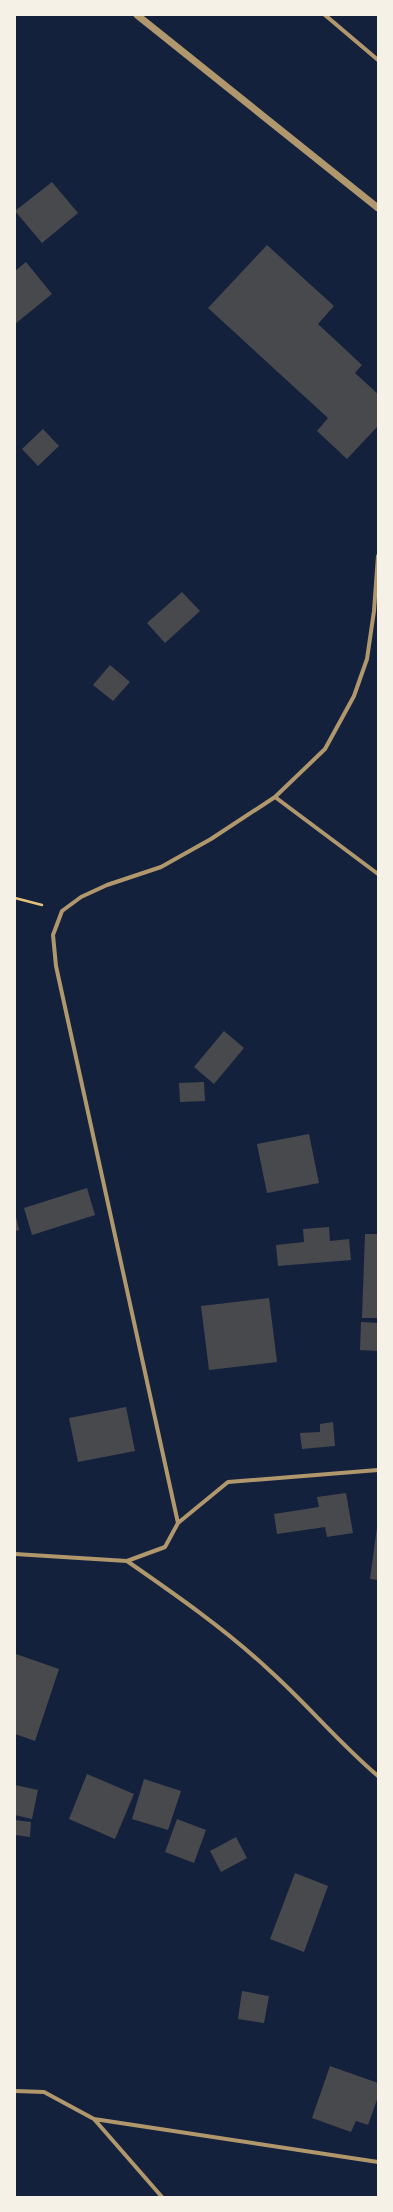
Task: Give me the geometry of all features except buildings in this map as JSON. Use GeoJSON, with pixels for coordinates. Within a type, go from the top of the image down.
{"type":"FeatureCollection","features":[{"type":"Feature","properties":{"kind":"street"},"geometry":{"type":"LineString","coordinates":[[137,15],[378,208]]}},
{"type":"Feature","properties":{"kind":"street"},"geometry":{"type":"LineString","coordinates":[[325,15],[378,60]]}},
{"type":"Feature","properties":{"kind":"street"},"geometry":{"type":"LineString","coordinates":[[178,1524],[56,966],[53,935],[62,911],[81,897],[107,885],[161,867],[211,839],[275,796],[325,749],[354,696],[367,659],[374,610],[378,556]]}},
{"type":"Feature","properties":{"kind":"street"},"geometry":{"type":"LineString","coordinates":[[275,796],[378,874]]}},
{"type":"Feature","properties":{"kind":"street"},"geometry":{"type":"LineString","coordinates":[[15,1554],[127,1561],[165,1547],[178,1524],[228,1482],[378,1470]]}},
{"type":"Feature","properties":{"kind":"street"},"geometry":{"type":"LineString","coordinates":[[127,1561],[222,1628],[290,1690],[348,1750],[378,1776]]}},
{"type":"Feature","properties":{"kind":"street"},"geometry":{"type":"LineString","coordinates":[[15,2091],[44,2092],[94,2119],[378,2162]]}},
{"type":"Feature","properties":{"kind":"street"},"geometry":{"type":"LineString","coordinates":[[94,2119],[162,2197]]}},
{"type":"Feature","properties":{"kind":"path"},"geometry":{"type":"LineString","coordinates":[[15,898],[62,911]]}}]}
